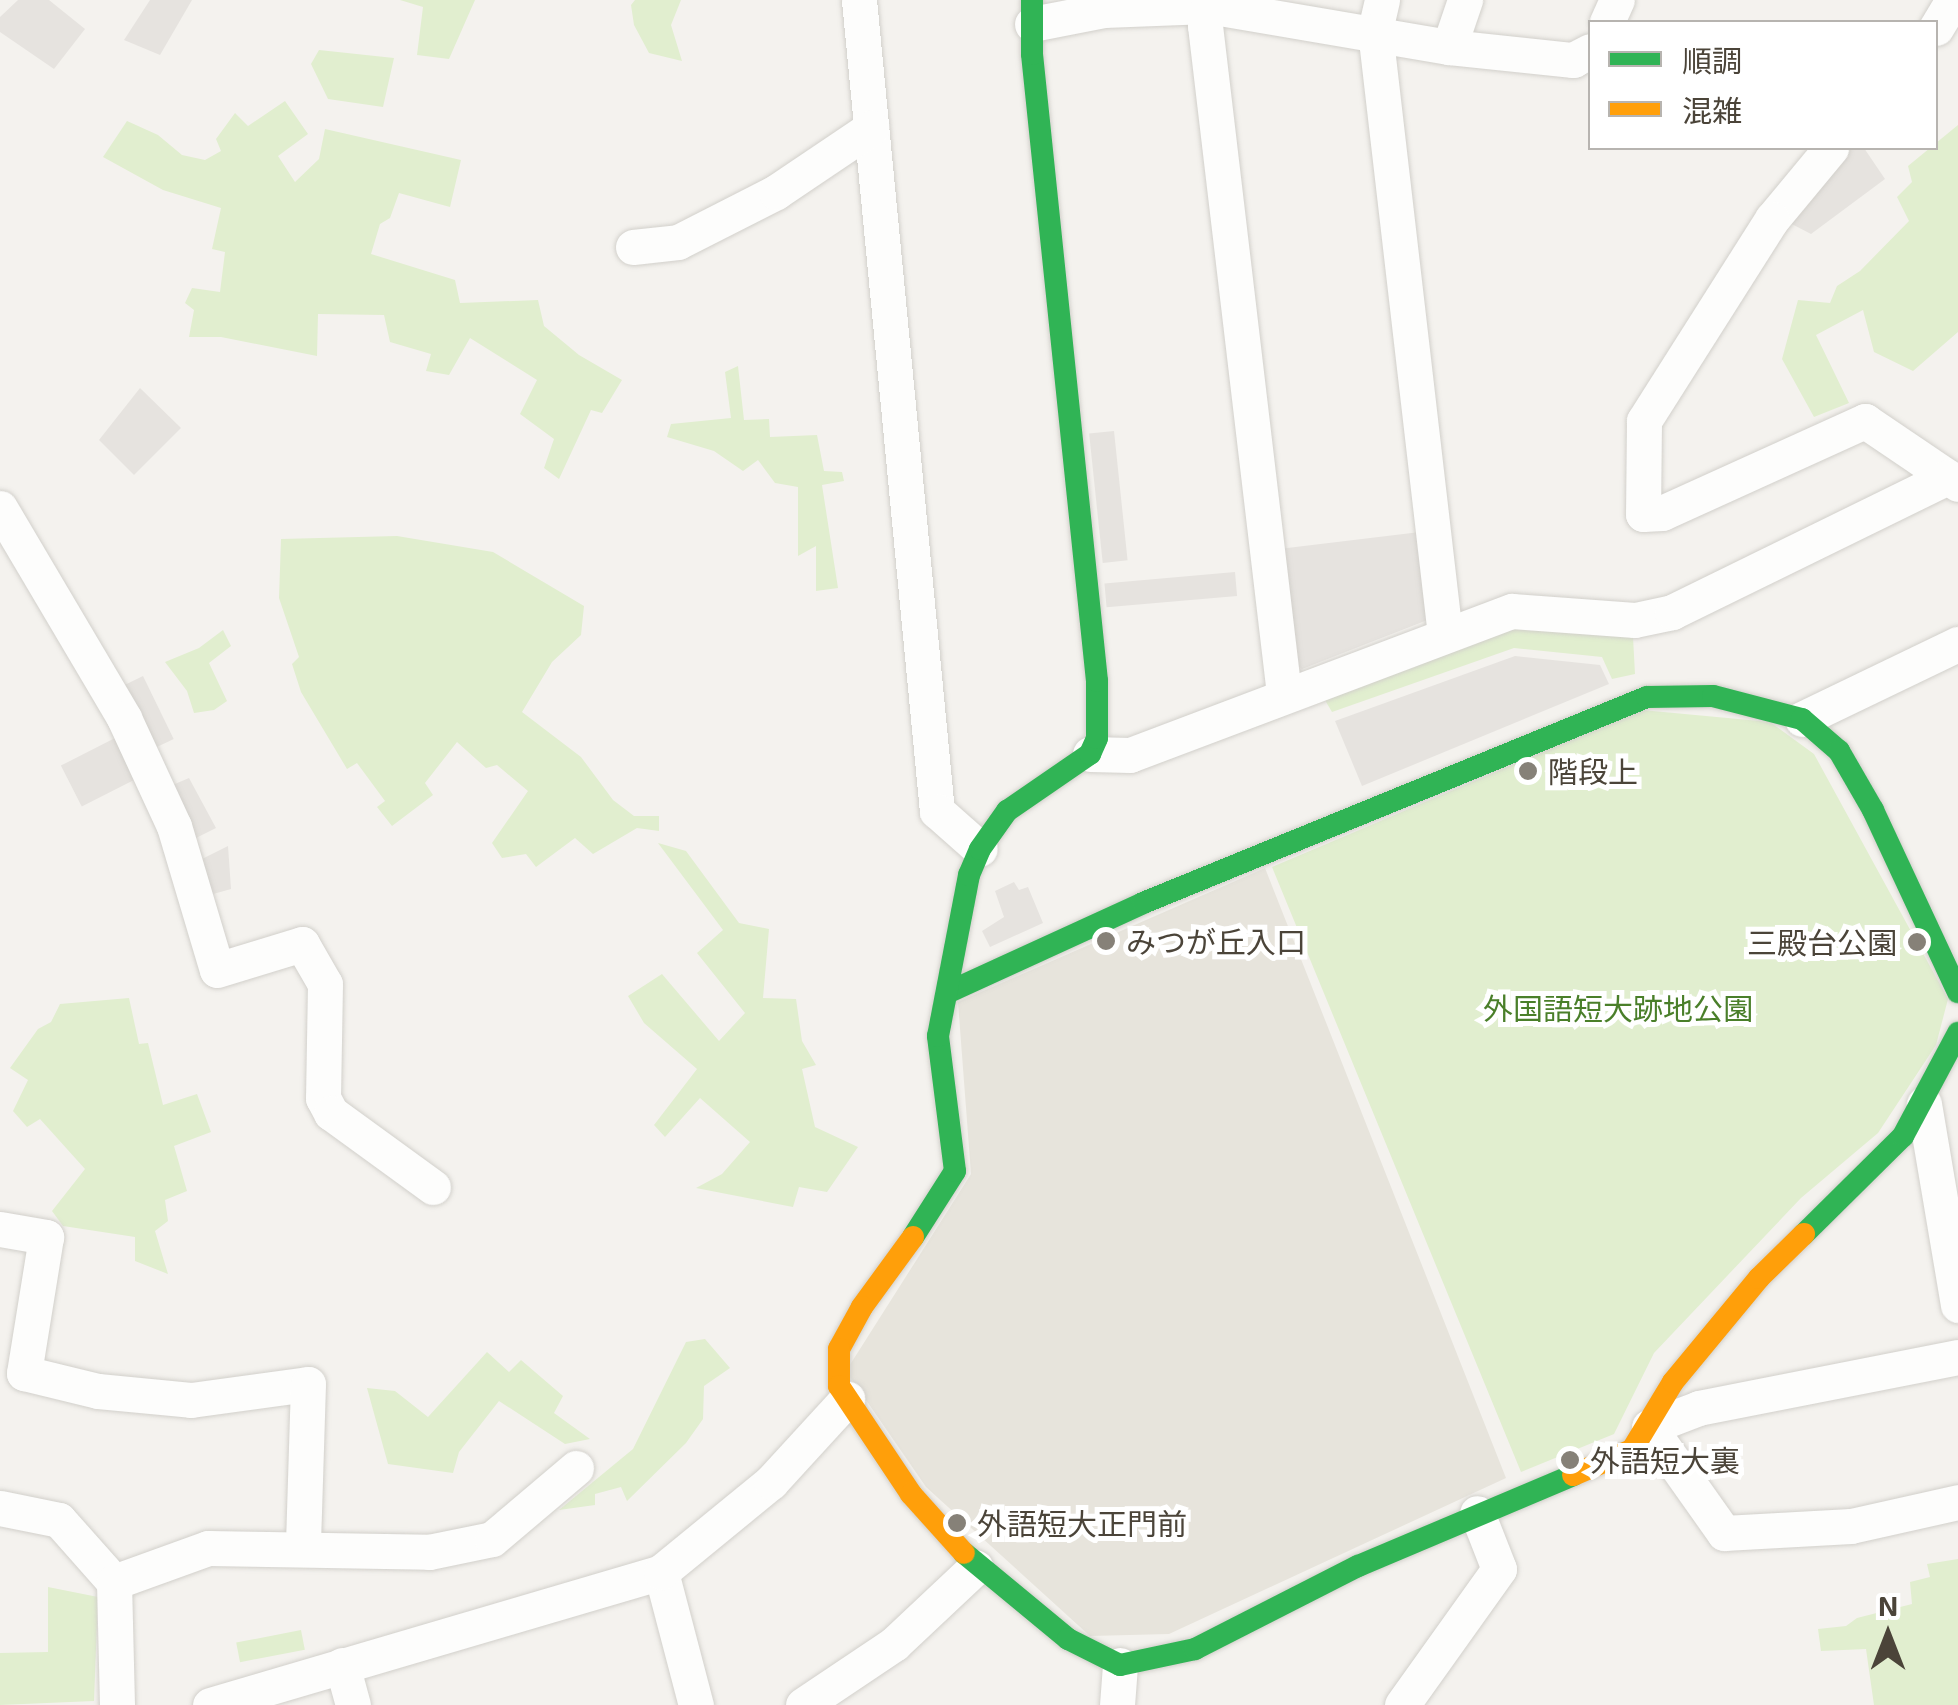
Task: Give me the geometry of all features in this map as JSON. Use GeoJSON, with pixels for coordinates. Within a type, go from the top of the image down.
{"type":"FeatureCollection","features":[{"type":"Feature","properties":{"kind":"street"},"geometry":{"type":"LineString","coordinates":[[860,0],[937,811],[980,850]]}},
{"type":"Feature","properties":{"kind":"street"},"geometry":{"type":"LineString","coordinates":[[1450,46],[1465,0]]}},
{"type":"Feature","properties":{"kind":"street"},"geometry":{"type":"LineString","coordinates":[[1938,25],[1954,0]]}},
{"type":"Feature","properties":{"kind":"street"},"geometry":{"type":"LineString","coordinates":[[1090,754],[1099,712],[1032,12],[1209,3],[1378,16],[1450,46],[1572,60],[1588,52]]}},
{"type":"Feature","properties":{"kind":"street"},"geometry":{"type":"LineString","coordinates":[[1209,3],[1206,26],[1284,694]]}},
{"type":"Feature","properties":{"kind":"street"},"geometry":{"type":"LineString","coordinates":[[1378,16],[1445,635]]}},
{"type":"Feature","properties":{"kind":"street"},"geometry":{"type":"LineString","coordinates":[[632,247],[678,242],[776,192],[871,128]]}},
{"type":"Feature","properties":{"kind":"street"},"geometry":{"type":"LineString","coordinates":[[1829,150],[1772,219],[1644,420],[1642,514],[1662,513],[1865,421],[1953,480]]}},
{"type":"Feature","properties":{"kind":"street"},"geometry":{"type":"LineString","coordinates":[[1953,480],[1672,612],[1635,620],[1512,611],[1130,755],[1090,754],[1007,811],[980,850],[969,875],[938,1036],[955,1172],[862,1307],[840,1349],[840,1386],[911,1494],[976,1567],[1068,1639],[1120,1665],[1195,1649],[1358,1566],[1632,1450],[1649,1428],[1673,1382],[1759,1278],[1903,1136],[1924,1104],[1958,1033]]}},
{"type":"Feature","properties":{"kind":"street"},"geometry":{"type":"LineString","coordinates":[[0,508],[124,718],[174,826],[216,970],[302,944],[325,984],[323,1098],[332,1113],[432,1187]]}},
{"type":"Feature","properties":{"kind":"street"},"geometry":{"type":"LineString","coordinates":[[1802,718],[1958,645]]}},
{"type":"Feature","properties":{"kind":"street"},"geometry":{"type":"LineString","coordinates":[[949,992],[1143,903],[1647,697],[1714,696],[1802,718],[1839,751],[1949,950],[1958,992]]}},
{"type":"Feature","properties":{"kind":"street"},"geometry":{"type":"LineString","coordinates":[[1924,1104],[1958,1305]]}},
{"type":"Feature","properties":{"kind":"street"},"geometry":{"type":"LineString","coordinates":[[0,1228],[46,1238],[24,1373],[98,1390],[191,1400],[308,1384],[304,1547]]}},
{"type":"Feature","properties":{"kind":"street"},"geometry":{"type":"LineString","coordinates":[[1649,1428],[1699,1408],[1958,1356]]}},
{"type":"Feature","properties":{"kind":"street"},"geometry":{"type":"LineString","coordinates":[[210,1705],[661,1572],[771,1482],[847,1399]]}},
{"type":"Feature","properties":{"kind":"street"},"geometry":{"type":"LineString","coordinates":[[1649,1428],[1724,1533],[1851,1526],[1958,1502]]}},
{"type":"Feature","properties":{"kind":"street"},"geometry":{"type":"LineString","coordinates":[[114,1582],[208,1548],[429,1552],[492,1539],[576,1468]]}},
{"type":"Feature","properties":{"kind":"street"},"geometry":{"type":"LineString","coordinates":[[0,1508],[59,1520],[114,1582],[117,1705]]}},
{"type":"Feature","properties":{"kind":"street"},"geometry":{"type":"LineString","coordinates":[[1402,1705],[1499,1570],[1477,1513]]}},
{"type":"Feature","properties":{"kind":"street"},"geometry":{"type":"LineString","coordinates":[[803,1705],[894,1644],[976,1567]]}},
{"type":"Feature","properties":{"kind":"street"},"geometry":{"type":"LineString","coordinates":[[661,1572],[696,1705]]}},
{"type":"Feature","properties":{"kind":"street"},"geometry":{"type":"LineString","coordinates":[[342,1665],[353,1705]]}},
{"type":"Feature","properties":{"kind":"street"},"geometry":{"type":"LineString","coordinates":[[1117,1705],[1120,1665]]}},
{"type":"Feature","properties":{"kind":"shaded area"},"geometry":{"type":"Polygon","coordinates":[[[18,0],[49,0],[85,29],[54,69],[0,32],[0,17],[18,0]]]}},
{"type":"Feature","properties":{"kind":"shaded area"},"geometry":{"type":"Polygon","coordinates":[[[150,0],[192,0],[160,55],[124,40],[150,0]]]}},
{"type":"Feature","properties":{"kind":"shaded area"},"geometry":{"type":"Polygon","coordinates":[[[1849,150],[1865,150],[1885,179],[1811,234],[1786,221],[1830,165],[1849,150]]]}},
{"type":"Feature","properties":{"kind":"shaded area"},"geometry":{"type":"Polygon","coordinates":[[[140,388],[181,428],[134,475],[99,440],[140,388]]]}},
{"type":"Feature","properties":{"kind":"shaded area"},"geometry":{"type":"Polygon","coordinates":[[[1114,431],[1128,560],[1103,563],[1089,434],[1114,431]]]}},
{"type":"Feature","properties":{"kind":"shaded area"},"geometry":{"type":"Polygon","coordinates":[[[1420,532],[1430,619],[1302,669],[1290,660],[1279,549],[1420,532]]]}},
{"type":"Feature","properties":{"kind":"shaded area"},"geometry":{"type":"Polygon","coordinates":[[[1235,572],[1237,596],[1107,607],[1104,583],[1235,572]]]}},
{"type":"Feature","properties":{"kind":"shaded area"},"geometry":{"type":"Polygon","coordinates":[[[1515,656],[1600,665],[1609,684],[1362,786],[1335,721],[1515,656]]]}},
{"type":"Feature","properties":{"kind":"shaded area"},"geometry":{"type":"Polygon","coordinates":[[[143,676],[174,739],[151,750],[121,687],[143,676]]]}},
{"type":"Feature","properties":{"kind":"shaded area"},"geometry":{"type":"Polygon","coordinates":[[[117,737],[138,778],[82,807],[61,766],[117,737]]]}},
{"type":"Feature","properties":{"kind":"shaded area"},"geometry":{"type":"Polygon","coordinates":[[[189,778],[216,828],[192,840],[168,787],[189,778]]]}},
{"type":"Feature","properties":{"kind":"shaded area"},"geometry":{"type":"Polygon","coordinates":[[[228,846],[231,889],[206,896],[200,860],[228,846]]]}},
{"type":"Feature","properties":{"kind":"shaded area"},"geometry":{"type":"Polygon","coordinates":[[[1265,868],[1506,1478],[1169,1634],[1090,1636],[926,1487],[846,1371],[971,1174],[958,1002],[1265,868]]]}},
{"type":"Feature","properties":{"kind":"shaded area"},"geometry":{"type":"Polygon","coordinates":[[[1014,882],[1019,890],[1028,887],[1043,923],[990,947],[982,931],[1004,917],[995,891],[1014,882]]]}},
{"type":"Feature","properties":{"kind":"green space"},"geometry":{"type":"Polygon","coordinates":[[[400,0],[475,0],[449,59],[417,55],[423,7],[400,0]]]}},
{"type":"Feature","properties":{"kind":"green space"},"geometry":{"type":"Polygon","coordinates":[[[635,0],[681,0],[671,25],[682,61],[649,53],[634,25],[631,5],[635,0]]]}},
{"type":"Feature","properties":{"kind":"green space"},"geometry":{"type":"Polygon","coordinates":[[[319,50],[394,58],[383,107],[328,99],[311,64],[319,50]]]}},
{"type":"Feature","properties":{"kind":"green space"},"geometry":{"type":"Polygon","coordinates":[[[285,101],[308,134],[278,156],[295,182],[319,159],[325,129],[461,160],[450,207],[399,193],[390,218],[380,224],[371,254],[455,280],[460,303],[538,300],[544,326],[579,355],[622,380],[602,413],[591,410],[559,479],[544,468],[554,439],[520,414],[537,380],[470,338],[449,375],[426,371],[431,354],[390,342],[384,315],[318,314],[317,356],[221,337],[189,337],[194,310],[185,303],[192,288],[220,292],[225,252],[212,249],[221,208],[163,190],[103,157],[127,121],[158,135],[182,155],[205,160],[221,151],[216,139],[235,113],[248,126],[285,101]]]}},
{"type":"Feature","properties":{"kind":"green space"},"geometry":{"type":"Polygon","coordinates":[[[1958,125],[1958,332],[1913,371],[1874,352],[1863,310],[1816,335],[1849,403],[1814,417],[1782,359],[1798,300],[1830,303],[1837,286],[1860,271],[1909,221],[1897,197],[1912,182],[1908,166],[1928,150],[1938,150],[1938,141],[1958,125]]]}},
{"type":"Feature","properties":{"kind":"green space"},"geometry":{"type":"Polygon","coordinates":[[[738,366],[744,420],[769,419],[770,437],[817,435],[824,471],[842,472],[844,481],[822,485],[838,588],[816,591],[816,546],[798,556],[798,487],[775,483],[758,460],[743,471],[714,451],[667,437],[671,424],[731,418],[725,372],[738,366]]]}},
{"type":"Feature","properties":{"kind":"green space"},"geometry":{"type":"Polygon","coordinates":[[[397,536],[493,552],[584,606],[581,635],[552,662],[522,712],[581,757],[613,800],[634,816],[659,816],[659,831],[637,828],[593,854],[575,838],[536,867],[526,854],[502,858],[492,843],[528,791],[497,765],[486,768],[457,742],[425,783],[433,795],[392,826],[377,807],[385,801],[357,763],[347,769],[301,692],[292,664],[299,657],[279,598],[281,539],[397,536]]]}},
{"type":"Feature","properties":{"kind":"green space"},"geometry":{"type":"Polygon","coordinates":[[[1516,623],[1633,637],[1635,674],[1612,679],[1602,657],[1514,648],[1332,712],[1322,695],[1516,623]]]}},
{"type":"Feature","properties":{"kind":"green space"},"geometry":{"type":"Polygon","coordinates":[[[223,630],[231,646],[209,663],[227,701],[214,710],[194,713],[187,691],[165,662],[199,648],[223,630]]]}},
{"type":"Feature","properties":{"kind":"green space","name":"外国語短大跡地公園"},"geometry":{"type":"Polygon","coordinates":[[[1642,710],[1770,722],[1814,754],[1948,999],[1936,1045],[1878,1133],[1801,1198],[1654,1353],[1614,1434],[1521,1472],[1272,867],[1642,710]]]}},
{"type":"Feature","properties":{"kind":"green space"},"geometry":{"type":"Polygon","coordinates":[[[658,843],[686,851],[739,923],[769,929],[763,998],[796,999],[802,1041],[816,1065],[802,1069],[815,1127],[858,1147],[827,1192],[799,1187],[793,1207],[696,1188],[722,1174],[750,1142],[700,1098],[665,1137],[654,1125],[697,1069],[644,1023],[628,996],[662,974],[719,1041],[745,1013],[697,953],[723,930],[658,843]]]}},
{"type":"Feature","properties":{"kind":"green space"},"geometry":{"type":"Polygon","coordinates":[[[129,998],[139,1044],[148,1043],[163,1105],[197,1094],[211,1132],[174,1146],[187,1191],[165,1200],[168,1221],[155,1231],[168,1274],[135,1261],[135,1237],[63,1226],[52,1211],[85,1169],[40,1119],[27,1127],[13,1111],[28,1080],[10,1068],[38,1029],[51,1022],[60,1004],[129,998]]]}},
{"type":"Feature","properties":{"kind":"green space"},"geometry":{"type":"Polygon","coordinates":[[[705,1339],[730,1368],[704,1386],[703,1419],[686,1443],[627,1501],[621,1487],[595,1494],[595,1505],[559,1510],[633,1449],[686,1342],[705,1339]]]}},
{"type":"Feature","properties":{"kind":"green space"},"geometry":{"type":"Polygon","coordinates":[[[487,1352],[509,1372],[521,1360],[563,1396],[554,1413],[590,1439],[565,1444],[499,1401],[459,1452],[453,1473],[388,1464],[367,1388],[395,1391],[428,1417],[487,1352]]]}},
{"type":"Feature","properties":{"kind":"green space"},"geometry":{"type":"Polygon","coordinates":[[[1958,1559],[1958,1705],[1874,1705],[1866,1649],[1821,1651],[1818,1629],[1846,1626],[1857,1618],[1912,1604],[1910,1582],[1930,1577],[1927,1564],[1958,1559]]]}},
{"type":"Feature","properties":{"kind":"green space"},"geometry":{"type":"Polygon","coordinates":[[[48,1587],[98,1597],[94,1701],[0,1705],[0,1653],[48,1652],[48,1587]]]}},
{"type":"Feature","properties":{"kind":"green space"},"geometry":{"type":"Polygon","coordinates":[[[301,1630],[305,1650],[240,1662],[236,1643],[301,1630]]]}},
{"type":"Feature","properties":{"kind":"traffic: fast"},"geometry":{"type":"LineString","coordinates":[[913,1237],[955,1171],[938,1036],[969,875],[980,849],[1007,811],[1090,754],[1097,738],[1097,681],[1032,54],[1032,0]]}},
{"type":"Feature","properties":{"kind":"traffic: fast"},"geometry":{"type":"LineString","coordinates":[[949,992],[1143,903],[1647,697],[1713,696],[1802,719],[1839,751],[1873,810],[1958,992]]}},
{"type":"Feature","properties":{"kind":"traffic: fast"},"geometry":{"type":"LineString","coordinates":[[1804,1234],[1903,1136],[1958,1033]]}},
{"type":"Feature","properties":{"kind":"traffic: fast"},"geometry":{"type":"LineString","coordinates":[[964,1553],[1068,1639],[1120,1665],[1195,1649],[1358,1566],[1573,1475]]}},
{"type":"Feature","properties":{"kind":"traffic: slow"},"geometry":{"type":"LineString","coordinates":[[1573,1475],[1632,1450],[1673,1382],[1759,1278],[1804,1234]]}},
{"type":"Feature","properties":{"kind":"traffic: slow"},"geometry":{"type":"LineString","coordinates":[[913,1237],[862,1307],[839,1349],[839,1386],[911,1494],[964,1553]]}},
{"type":"Feature","properties":{"kind":"place","name":"階段上"},"geometry":{"type":"Point","coordinates":[1528,771]}},
{"type":"Feature","properties":{"kind":"place","name":"みつが丘入口"},"geometry":{"type":"Point","coordinates":[1106,941]}},
{"type":"Feature","properties":{"kind":"place","name":"三殿台公園"},"geometry":{"type":"Point","coordinates":[1917,942]}},
{"type":"Feature","properties":{"kind":"place","name":"外語短大裏"},"geometry":{"type":"Point","coordinates":[1570,1460]}},
{"type":"Feature","properties":{"kind":"place","name":"外語短大正門前"},"geometry":{"type":"Point","coordinates":[957,1523]}}]}
